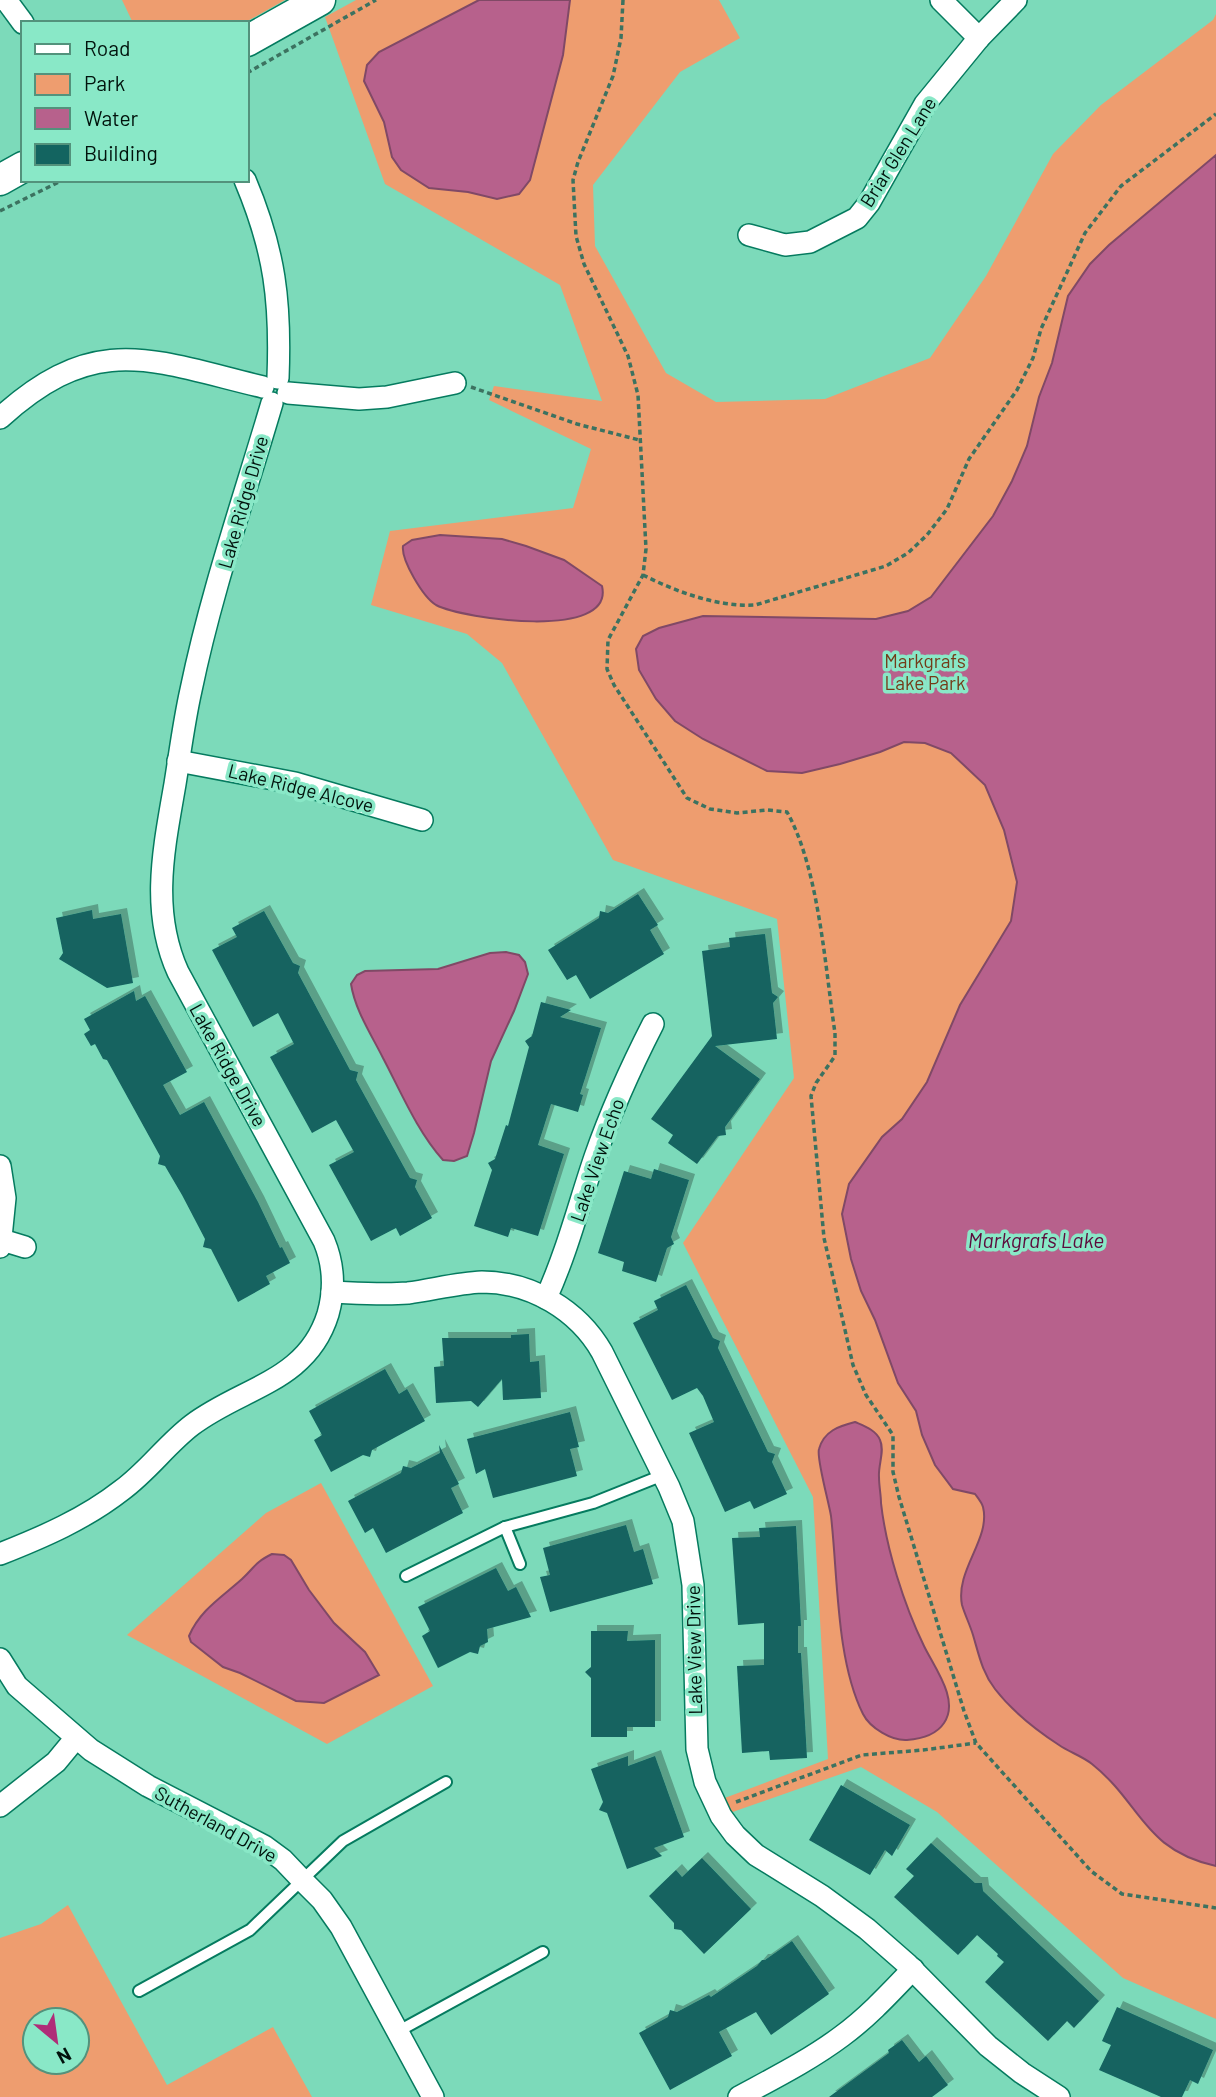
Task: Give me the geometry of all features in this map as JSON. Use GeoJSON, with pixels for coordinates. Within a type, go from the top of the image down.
{"type":"FeatureCollection","features":[{"type":"Feature","properties":{"kind":"street"},"geometry":{"type":"LineString","coordinates":[[6,0],[22,21]]}},
{"type":"Feature","properties":{"kind":"street"},"geometry":{"type":"LineString","coordinates":[[248,40],[320,0]]}},
{"type":"Feature","properties":{"kind":"street"},"geometry":{"type":"LineString","coordinates":[[941,0],[979,38]]}},
{"type":"Feature","properties":{"kind":"street","name":"Briar Glen Lane"},"geometry":{"type":"LineString","coordinates":[[749,235],[785,245],[810,242],[857,218],[869,202],[925,104],[979,38],[1016,0]]}},
{"type":"Feature","properties":{"kind":"street"},"geometry":{"type":"LineString","coordinates":[[0,180],[21,168]]}},
{"type":"Feature","properties":{"kind":"street","name":"Lake Ridge Drive"},"geometry":{"type":"LineString","coordinates":[[0,1554],[40,1538],[93,1511],[123,1490],[184,1431],[206,1414],[266,1384],[294,1366],[320,1334],[332,1292],[331,1264],[324,1241],[183,982],[168,944],[162,915],[161,880],[191,689],[207,623],[275,390],[279,316],[275,271],[256,206],[246,182]]}},
{"type":"Feature","properties":{"kind":"street"},"geometry":{"type":"LineString","coordinates":[[0,418],[48,380],[82,365],[102,360],[153,361],[275,390],[359,399],[387,397],[455,383]]}},
{"type":"Feature","properties":{"kind":"street","name":"Lake Ridge Alcove"},"geometry":{"type":"LineString","coordinates":[[178,761],[295,783],[422,820]]}},
{"type":"Feature","properties":{"kind":"street","name":"Lake View Echo"},"geometry":{"type":"LineString","coordinates":[[546,1298],[571,1235],[604,1132],[653,1024]]}},
{"type":"Feature","properties":{"kind":"street"},"geometry":{"type":"LineString","coordinates":[[0,1166],[5,1198],[1,1243],[24,1247]]}},
{"type":"Feature","properties":{"kind":"street","name":"Lake View Drive"},"geometry":{"type":"LineString","coordinates":[[332,1292],[406,1293],[488,1283],[520,1287],[546,1298],[568,1313],[594,1339],[681,1514],[691,1563],[697,1749],[705,1782],[717,1809],[749,1849],[843,1910],[912,1969],[999,2055],[1059,2097]]}},
{"type":"Feature","properties":{"kind":"street","name":"Sutherland Drive"},"geometry":{"type":"LineString","coordinates":[[0,1659],[17,1686],[75,1739],[120,1770],[264,1846],[283,1860],[322,1900],[341,1927],[433,2097]]}},
{"type":"Feature","properties":{"kind":"street"},"geometry":{"type":"LineString","coordinates":[[0,1805],[56,1762],[75,1739]]}},
{"type":"Feature","properties":{"kind":"street"},"geometry":{"type":"LineString","coordinates":[[739,2097],[836,2040],[881,2002],[912,1969]]}},
{"type":"Feature","properties":{"kind":"lane"},"geometry":{"type":"LineString","coordinates":[[406,1576],[505,1527],[593,1503],[663,1475]]}},
{"type":"Feature","properties":{"kind":"lane"},"geometry":{"type":"LineString","coordinates":[[505,1527],[520,1564]]}},
{"type":"Feature","properties":{"kind":"lane"},"geometry":{"type":"LineString","coordinates":[[139,1991],[250,1930],[350,1836],[446,1782]]}},
{"type":"Feature","properties":{"kind":"lane"},"geometry":{"type":"LineString","coordinates":[[397,2032],[543,1952]]}},
{"type":"Feature","properties":{"kind":"path"},"geometry":{"type":"LineString","coordinates":[[248,72],[376,0]]}},
{"type":"Feature","properties":{"kind":"path"},"geometry":{"type":"LineString","coordinates":[[624,0],[621,38],[613,76],[573,180],[576,236],[584,264],[628,356],[638,396],[646,549],[643,575],[608,640],[607,669],[614,685],[687,798],[710,809],[737,813],[767,810],[787,813],[795,826],[812,883],[835,1033],[835,1056],[816,1083],[811,1096],[824,1238],[853,1365],[866,1395],[893,1435],[893,1472],[899,1497],[964,1712],[976,1743],[1091,1871],[1122,1894],[1216,1908]]}},
{"type":"Feature","properties":{"kind":"path"},"geometry":{"type":"LineString","coordinates":[[643,575],[665,586],[714,601],[739,606],[755,605],[886,566],[908,553],[927,536],[947,509],[969,459],[1017,390],[1033,359],[1041,329],[1086,233],[1105,205],[1121,186],[1216,114]]}},
{"type":"Feature","properties":{"kind":"path"},"geometry":{"type":"LineString","coordinates":[[0,211],[59,182]]}},
{"type":"Feature","properties":{"kind":"path"},"geometry":{"type":"LineString","coordinates":[[455,383],[492,393],[577,424],[639,439]]}},
{"type":"Feature","properties":{"kind":"path"},"geometry":{"type":"LineString","coordinates":[[717,1809],[862,1755],[976,1743]]}},
{"type":"Feature","properties":{"kind":"green space"},"geometry":{"type":"Polygon","coordinates":[[[122,0],[285,0],[248,21],[132,21],[122,0]]]}},
{"type":"Feature","properties":{"kind":"green space","name":"Markgrafs Lake Park"},"geometry":{"type":"Polygon","coordinates":[[[356,0],[719,0],[740,38],[680,72],[593,185],[595,246],[666,373],[716,402],[825,399],[930,358],[986,276],[1053,154],[1101,105],[1213,20],[1216,14],[1216,2019],[1123,1978],[937,1812],[861,1767],[721,1816],[714,1802],[828,1759],[813,1497],[683,1243],[794,1078],[777,919],[613,860],[502,663],[467,634],[371,605],[390,531],[573,508],[591,449],[489,400],[494,386],[602,401],[560,285],[385,184],[325,17],[356,0]]]}},
{"type":"Feature","properties":{"kind":"green space"},"geometry":{"type":"Polygon","coordinates":[[[321,1483],[433,1686],[327,1744],[127,1635],[266,1513],[321,1483]]]}},
{"type":"Feature","properties":{"kind":"green space"},"geometry":{"type":"Polygon","coordinates":[[[68,1905],[167,2085],[273,2027],[312,2097],[0,2097],[0,1938],[41,1924],[68,1905]]]}},
{"type":"Feature","properties":{"kind":"water"},"geometry":{"type":"Polygon","coordinates":[[[479,0],[570,0],[563,55],[530,180],[519,194],[497,199],[468,192],[429,188],[401,170],[392,157],[384,122],[364,81],[367,65],[379,52],[479,0]]]}},
{"type":"Feature","properties":{"kind":"water","name":"Markgrafs Lake"},"geometry":{"type":"Polygon","coordinates":[[[1216,155],[1216,1866],[1192,1859],[1158,1837],[1109,1779],[1088,1761],[1033,1726],[1009,1705],[991,1683],[981,1663],[963,1609],[961,1592],[963,1579],[982,1531],[982,1505],[975,1494],[953,1489],[935,1465],[922,1435],[916,1411],[898,1383],[851,1259],[842,1214],[849,1184],[882,1137],[902,1119],[927,1082],[960,1005],[1011,921],[1017,882],[1004,830],[985,785],[951,753],[925,743],[904,742],[880,752],[802,773],[767,771],[703,739],[675,721],[656,699],[639,670],[636,649],[643,636],[659,628],[703,616],[876,619],[908,611],[931,597],[993,516],[1012,481],[1027,446],[1039,397],[1052,363],[1068,296],[1090,264],[1109,245],[1216,155]]]}},
{"type":"Feature","properties":{"kind":"water"},"geometry":{"type":"Polygon","coordinates":[[[440,535],[502,539],[564,560],[602,586],[600,603],[585,614],[562,620],[534,621],[475,616],[436,605],[414,578],[405,560],[403,546],[412,540],[440,535]]]}},
{"type":"Feature","properties":{"kind":"water"},"geometry":{"type":"Polygon","coordinates":[[[490,953],[519,955],[525,962],[528,974],[491,1061],[467,1156],[454,1161],[443,1160],[425,1137],[403,1098],[360,1013],[351,984],[357,975],[365,971],[438,969],[490,953]]]}},
{"type":"Feature","properties":{"kind":"water"},"geometry":{"type":"Polygon","coordinates":[[[855,1422],[873,1431],[880,1440],[881,1503],[892,1557],[910,1613],[944,1684],[949,1704],[948,1714],[941,1727],[917,1739],[901,1740],[882,1733],[866,1719],[854,1692],[843,1644],[831,1516],[819,1449],[828,1434],[855,1422]]]}},
{"type":"Feature","properties":{"kind":"water"},"geometry":{"type":"Polygon","coordinates":[[[272,1554],[284,1555],[291,1560],[334,1623],[365,1652],[379,1675],[324,1703],[296,1701],[223,1667],[191,1642],[189,1636],[205,1611],[258,1562],[272,1554]]]}},
{"type":"Feature","properties":{"kind":"building"},"geometry":{"type":"Polygon","coordinates":[[[638,894],[658,925],[650,930],[664,954],[590,999],[576,975],[567,980],[548,950],[599,918],[600,911],[608,913],[638,894]]]}},
{"type":"Feature","properties":{"kind":"building"},"geometry":{"type":"Polygon","coordinates":[[[92,910],[93,919],[121,914],[133,983],[107,988],[59,959],[63,953],[56,918],[92,910]]]}},
{"type":"Feature","properties":{"kind":"building"},"geometry":{"type":"Polygon","coordinates":[[[264,911],[293,963],[300,966],[298,973],[350,1070],[358,1072],[356,1080],[410,1178],[417,1180],[415,1187],[432,1218],[400,1236],[396,1228],[371,1241],[329,1165],[354,1152],[336,1120],[312,1133],[270,1057],[294,1044],[278,1013],[253,1027],[212,950],[237,937],[232,928],[264,911]]]}},
{"type":"Feature","properties":{"kind":"building"},"geometry":{"type":"Polygon","coordinates":[[[765,934],[772,993],[778,997],[773,1003],[777,1039],[715,1046],[760,1079],[725,1127],[726,1135],[718,1136],[697,1164],[668,1143],[673,1135],[651,1119],[712,1036],[702,951],[730,947],[729,938],[765,934]]]}},
{"type":"Feature","properties":{"kind":"building"},"geometry":{"type":"Polygon","coordinates":[[[134,991],[136,1001],[145,996],[187,1072],[163,1085],[180,1115],[204,1102],[290,1263],[266,1276],[270,1284],[238,1302],[211,1249],[203,1247],[205,1239],[182,1195],[165,1166],[158,1164],[160,1156],[107,1060],[103,1059],[95,1044],[91,1046],[84,1034],[90,1030],[84,1019],[134,991]]]}},
{"type":"Feature","properties":{"kind":"building"},"geometry":{"type":"Polygon","coordinates":[[[541,1002],[571,1010],[560,1017],[601,1028],[580,1094],[583,1095],[578,1112],[551,1104],[538,1145],[564,1154],[538,1236],[511,1228],[508,1237],[474,1226],[492,1170],[488,1163],[495,1159],[506,1125],[508,1126],[529,1047],[525,1041],[532,1036],[541,1002]]]}},
{"type":"Feature","properties":{"kind":"building"},"geometry":{"type":"Polygon","coordinates":[[[654,1169],[689,1180],[671,1237],[674,1244],[667,1248],[656,1282],[622,1271],[624,1262],[598,1253],[624,1171],[651,1179],[654,1169]]]}},
{"type":"Feature","properties":{"kind":"building"},"geometry":{"type":"Polygon","coordinates":[[[686,1285],[713,1338],[720,1341],[718,1348],[768,1452],[775,1454],[772,1462],[787,1494],[754,1509],[750,1501],[725,1512],[689,1433],[714,1422],[703,1396],[697,1388],[672,1400],[633,1323],[658,1310],[654,1301],[686,1285]]]}},
{"type":"Feature","properties":{"kind":"building"},"geometry":{"type":"Polygon","coordinates":[[[529,1334],[530,1362],[539,1361],[541,1398],[503,1400],[502,1379],[478,1407],[471,1401],[436,1403],[434,1367],[444,1366],[442,1338],[511,1338],[511,1335],[529,1334]]]}},
{"type":"Feature","properties":{"kind":"building"},"geometry":{"type":"Polygon","coordinates":[[[385,1369],[399,1394],[407,1389],[425,1421],[372,1450],[370,1457],[363,1455],[331,1472],[314,1440],[322,1435],[309,1411],[385,1369]]]}},
{"type":"Feature","properties":{"kind":"building"},"geometry":{"type":"Polygon","coordinates":[[[570,1412],[579,1447],[570,1449],[577,1476],[493,1498],[485,1469],[476,1474],[467,1439],[570,1412]]]}},
{"type":"Feature","properties":{"kind":"building"},"geometry":{"type":"Polygon","coordinates":[[[439,1445],[459,1484],[451,1488],[463,1513],[386,1553],[373,1528],[365,1533],[348,1501],[401,1473],[403,1466],[411,1468],[440,1453],[439,1445]]]}},
{"type":"Feature","properties":{"kind":"building"},"geometry":{"type":"Polygon","coordinates":[[[626,1525],[634,1552],[643,1549],[653,1584],[550,1612],[540,1577],[550,1575],[543,1548],[626,1525]]]}},
{"type":"Feature","properties":{"kind":"building"},"geometry":{"type":"Polygon","coordinates":[[[796,1526],[801,1626],[798,1626],[798,1653],[801,1653],[807,1758],[770,1760],[769,1751],[742,1753],[737,1666],[764,1665],[764,1623],[738,1625],[732,1538],[760,1537],[759,1528],[796,1526]]]}},
{"type":"Feature","properties":{"kind":"building"},"geometry":{"type":"Polygon","coordinates":[[[496,1568],[508,1591],[516,1587],[531,1617],[487,1629],[488,1642],[480,1646],[478,1654],[470,1652],[438,1668],[422,1636],[430,1631],[418,1607],[496,1568]]]}},
{"type":"Feature","properties":{"kind":"building"},"geometry":{"type":"Polygon","coordinates":[[[591,1631],[628,1631],[627,1641],[655,1640],[655,1727],[627,1727],[627,1737],[591,1737],[591,1678],[585,1672],[591,1667],[591,1631]]]}},
{"type":"Feature","properties":{"kind":"building"},"geometry":{"type":"Polygon","coordinates":[[[628,1756],[628,1766],[655,1756],[684,1837],[654,1848],[662,1856],[627,1869],[607,1813],[599,1810],[603,1802],[591,1769],[628,1756]]]}},
{"type":"Feature","properties":{"kind":"building"},"geometry":{"type":"Polygon","coordinates":[[[841,1785],[910,1825],[892,1856],[885,1850],[870,1875],[809,1840],[841,1785]]]}},
{"type":"Feature","properties":{"kind":"building"},"geometry":{"type":"Polygon","coordinates":[[[931,1843],[975,1883],[982,1883],[983,1891],[1099,2001],[1074,2028],[1067,2021],[1048,2041],[985,1982],[1004,1962],[998,1954],[977,1935],[958,1955],[894,1897],[914,1876],[906,1869],[931,1843]]]}},
{"type":"Feature","properties":{"kind":"building"},"geometry":{"type":"Polygon","coordinates":[[[702,1858],[751,1909],[704,1954],[681,1930],[674,1929],[674,1923],[649,1896],[676,1870],[682,1877],[702,1858]]]}},
{"type":"Feature","properties":{"kind":"building"},"geometry":{"type":"Polygon","coordinates":[[[792,1941],[829,1994],[771,2035],[756,2012],[719,2032],[732,2056],[670,2090],[639,2033],[668,2017],[670,2010],[677,2012],[709,1995],[711,1997],[792,1941]]]}},
{"type":"Feature","properties":{"kind":"building"},"geometry":{"type":"Polygon","coordinates":[[[1117,2007],[1213,2050],[1198,2084],[1190,2080],[1182,2097],[1161,2097],[1099,2070],[1111,2045],[1102,2041],[1117,2007]]]}},
{"type":"Feature","properties":{"kind":"building"},"geometry":{"type":"Polygon","coordinates":[[[902,2040],[919,2062],[926,2056],[948,2085],[932,2097],[829,2097],[889,2053],[888,2050],[902,2040]]]}}]}
